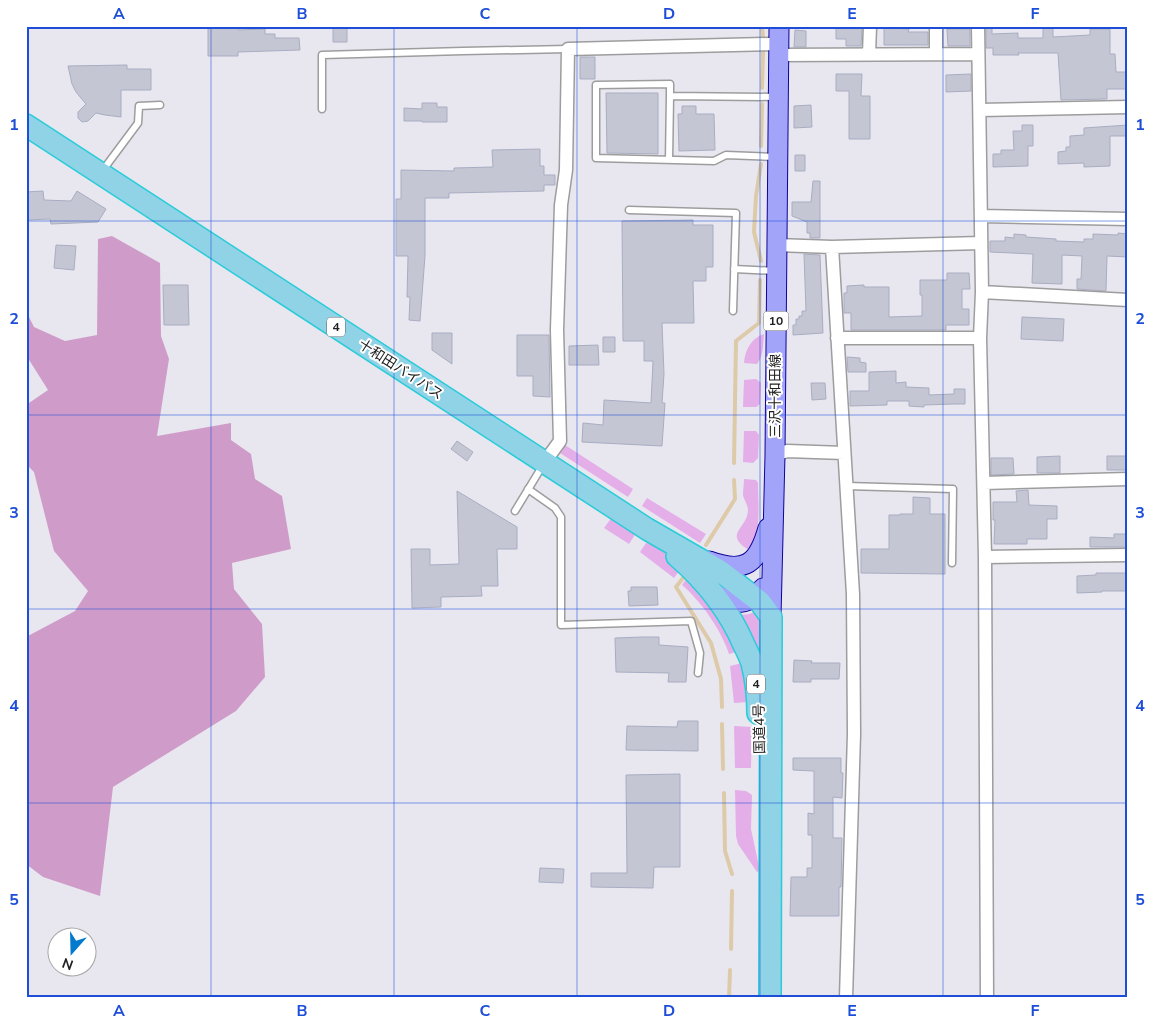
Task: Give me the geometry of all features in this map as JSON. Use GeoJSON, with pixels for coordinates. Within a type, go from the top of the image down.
{"type":"FeatureCollection","features":[{"type":"Feature","properties":{"kind":"highway","name":"十和田バイパス"},"geometry":{"type":"LineString","coordinates":[[26,125],[646,529],[720,571],[760,602],[771,616]]}},
{"type":"Feature","properties":{"kind":"highway","name":"国道4号"},"geometry":{"type":"LineString","coordinates":[[646,529],[696,573],[715,594],[738,630],[752,662],[758,694],[761,817],[770,877]]}},
{"type":"Feature","properties":{"kind":"highway","name":"国道4号"},"geometry":{"type":"LineString","coordinates":[[770,998],[771,616]]}},
{"type":"Feature","properties":{"kind":"main road","name":"三沢十和田線"},"geometry":{"type":"LineString","coordinates":[[771,616],[775,454],[779,42]]}},
{"type":"Feature","properties":{"kind":"main road","name":"10"},"geometry":{"type":"LineString","coordinates":[[693,555],[730,567],[739,567],[747,563],[756,557],[761,549],[774,507]]}},
{"type":"Feature","properties":{"kind":"main road","name":"10"},"geometry":{"type":"LineString","coordinates":[[754,597],[763,588],[772,568]]}},
{"type":"Feature","properties":{"kind":"main road"},"geometry":{"type":"LineString","coordinates":[[715,594],[732,602],[748,601],[754,597]]}},
{"type":"Feature","properties":{"kind":"street"},"geometry":{"type":"LineString","coordinates":[[869,54],[870,26]]}},
{"type":"Feature","properties":{"kind":"street"},"geometry":{"type":"LineString","coordinates":[[936,26],[936,54]]}},
{"type":"Feature","properties":{"kind":"street"},"geometry":{"type":"LineString","coordinates":[[978,26],[982,292],[980,338],[985,557],[987,998]]}},
{"type":"Feature","properties":{"kind":"street"},"geometry":{"type":"LineString","coordinates":[[544,463],[560,441],[556,330],[561,205],[566,170],[568,50],[779,42],[869,54],[978,54]]}},
{"type":"Feature","properties":{"kind":"street"},"geometry":{"type":"LineString","coordinates":[[980,110],[1128,107]]}},
{"type":"Feature","properties":{"kind":"street"},"geometry":{"type":"LineString","coordinates":[[981,216],[1128,219]]}},
{"type":"Feature","properties":{"kind":"street"},"geometry":{"type":"LineString","coordinates":[[776,245],[832,248],[981,243]]}},
{"type":"Feature","properties":{"kind":"street"},"geometry":{"type":"LineString","coordinates":[[832,248],[853,594],[854,734],[846,998]]}},
{"type":"Feature","properties":{"kind":"street"},"geometry":{"type":"LineString","coordinates":[[982,292],[1128,300]]}},
{"type":"Feature","properties":{"kind":"street"},"geometry":{"type":"LineString","coordinates":[[837,338],[980,338]]}},
{"type":"Feature","properties":{"kind":"street"},"geometry":{"type":"LineString","coordinates":[[775,454],[788,451],[844,453]]}},
{"type":"Feature","properties":{"kind":"street"},"geometry":{"type":"LineString","coordinates":[[984,483],[1128,479]]}},
{"type":"Feature","properties":{"kind":"street"},"geometry":{"type":"LineString","coordinates":[[985,557],[1128,555]]}},
{"type":"Feature","properties":{"kind":"lane"},"geometry":{"type":"LineString","coordinates":[[322,109],[322,55],[568,50]]}},
{"type":"Feature","properties":{"kind":"lane"},"geometry":{"type":"LineString","coordinates":[[669,160],[670,84],[596,85],[596,158],[669,160],[714,161],[726,155],[777,157]]}},
{"type":"Feature","properties":{"kind":"lane"},"geometry":{"type":"LineString","coordinates":[[670,96],[778,97]]}},
{"type":"Feature","properties":{"kind":"lane"},"geometry":{"type":"LineString","coordinates":[[100,173],[138,123],[139,106],[160,105]]}},
{"type":"Feature","properties":{"kind":"lane"},"geometry":{"type":"LineString","coordinates":[[629,210],[736,213],[732,310]]}},
{"type":"Feature","properties":{"kind":"lane"},"geometry":{"type":"LineString","coordinates":[[734,269],[776,271]]}},
{"type":"Feature","properties":{"kind":"lane"},"geometry":{"type":"LineString","coordinates":[[515,510],[544,463]]}},
{"type":"Feature","properties":{"kind":"lane"},"geometry":{"type":"LineString","coordinates":[[846,486],[953,489],[952,563]]}},
{"type":"Feature","properties":{"kind":"lane"},"geometry":{"type":"LineString","coordinates":[[528,489],[555,508],[561,517],[561,624],[691,621],[700,653],[698,673]]}},
{"type":"Feature","properties":{"kind":"shaded area"},"geometry":{"type":"Polygon","coordinates":[[[112,236],[160,263],[161,336],[169,359],[157,436],[231,423],[231,440],[251,454],[255,479],[282,496],[291,549],[232,563],[234,589],[262,624],[265,677],[236,711],[113,787],[100,896],[43,877],[26,864],[26,637],[75,611],[88,591],[54,551],[34,472],[26,464],[26,405],[48,390],[26,355],[26,311],[34,327],[65,341],[97,335],[98,239],[112,236]]]}},
{"type":"Feature","properties":{"kind":"shaded area"},"geometry":{"type":"Polygon","coordinates":[[[764,334],[762,353],[757,364],[744,363],[749,345],[756,338],[764,334]]]}},
{"type":"Feature","properties":{"kind":"shaded area"},"geometry":{"type":"Polygon","coordinates":[[[756,379],[761,383],[760,404],[756,407],[743,407],[744,380],[756,379]]]}},
{"type":"Feature","properties":{"kind":"shaded area"},"geometry":{"type":"Polygon","coordinates":[[[744,431],[756,431],[759,435],[758,458],[753,463],[743,462],[744,431]]]}},
{"type":"Feature","properties":{"kind":"shaded area"},"geometry":{"type":"Polygon","coordinates":[[[565,445],[633,489],[628,497],[560,453],[565,445]]]}},
{"type":"Feature","properties":{"kind":"shaded area"},"geometry":{"type":"Polygon","coordinates":[[[744,479],[756,480],[758,483],[758,527],[749,550],[737,540],[738,531],[747,516],[748,510],[743,495],[744,479]]]}},
{"type":"Feature","properties":{"kind":"shaded area"},"geometry":{"type":"Polygon","coordinates":[[[647,498],[706,534],[700,543],[642,506],[647,498]]]}},
{"type":"Feature","properties":{"kind":"shaded area"},"geometry":{"type":"Polygon","coordinates":[[[612,517],[636,533],[629,544],[604,528],[612,517]]]}},
{"type":"Feature","properties":{"kind":"shaded area"},"geometry":{"type":"Polygon","coordinates":[[[646,543],[654,544],[682,567],[674,578],[640,552],[646,543]]]}},
{"type":"Feature","properties":{"kind":"shaded area"},"geometry":{"type":"Polygon","coordinates":[[[689,575],[740,651],[729,654],[710,616],[682,585],[689,575]]]}},
{"type":"Feature","properties":{"kind":"shaded area"},"geometry":{"type":"Polygon","coordinates":[[[754,612],[759,613],[759,659],[737,614],[750,614],[754,612]]]}},
{"type":"Feature","properties":{"kind":"shaded area"},"geometry":{"type":"Polygon","coordinates":[[[742,663],[749,702],[734,703],[730,666],[742,663]]]}},
{"type":"Feature","properties":{"kind":"shaded area"},"geometry":{"type":"Polygon","coordinates":[[[734,726],[752,727],[751,768],[735,768],[734,726]]]}},
{"type":"Feature","properties":{"kind":"shaded area"},"geometry":{"type":"Polygon","coordinates":[[[735,790],[746,791],[752,795],[751,829],[760,871],[757,872],[738,844],[736,836],[735,790]]]}},
{"type":"Feature","properties":{"kind":"building"},"geometry":{"type":"Polygon","coordinates":[[[208,26],[238,26],[238,30],[265,29],[265,34],[275,34],[275,38],[299,38],[300,50],[238,52],[238,56],[208,56],[208,26]]]}},
{"type":"Feature","properties":{"kind":"building"},"geometry":{"type":"Polygon","coordinates":[[[333,26],[347,26],[347,42],[333,42],[333,26]]]}},
{"type":"Feature","properties":{"kind":"building"},"geometry":{"type":"Polygon","coordinates":[[[836,26],[862,28],[861,46],[846,46],[846,39],[836,39],[836,26]]]}},
{"type":"Feature","properties":{"kind":"building"},"geometry":{"type":"Polygon","coordinates":[[[1043,26],[1053,26],[1053,37],[1090,35],[1090,29],[1110,29],[1110,54],[1115,54],[1116,72],[1128,72],[1128,89],[1107,89],[1107,99],[1061,100],[1058,53],[993,55],[993,48],[986,48],[986,28],[992,28],[992,34],[1018,33],[1018,38],[1043,38],[1043,26]]]}},
{"type":"Feature","properties":{"kind":"building"},"geometry":{"type":"Polygon","coordinates":[[[884,28],[909,29],[908,32],[928,32],[928,45],[884,45],[884,28]]]}},
{"type":"Feature","properties":{"kind":"building"},"geometry":{"type":"Polygon","coordinates":[[[947,29],[970,29],[970,46],[948,46],[947,29]]]}},
{"type":"Feature","properties":{"kind":"building"},"geometry":{"type":"Polygon","coordinates":[[[795,30],[806,31],[806,47],[794,47],[795,30]]]}},
{"type":"Feature","properties":{"kind":"building"},"geometry":{"type":"Polygon","coordinates":[[[580,57],[595,57],[595,79],[580,79],[580,57]]]}},
{"type":"Feature","properties":{"kind":"building"},"geometry":{"type":"Polygon","coordinates":[[[127,65],[127,69],[151,69],[151,90],[121,90],[121,117],[96,113],[88,121],[82,122],[78,118],[78,112],[86,104],[72,84],[68,66],[127,65]]]}},
{"type":"Feature","properties":{"kind":"building"},"geometry":{"type":"Polygon","coordinates":[[[836,74],[862,74],[861,96],[870,96],[870,139],[849,139],[849,91],[836,91],[836,74]]]}},
{"type":"Feature","properties":{"kind":"building"},"geometry":{"type":"Polygon","coordinates":[[[971,74],[971,91],[946,92],[946,75],[971,74]]]}},
{"type":"Feature","properties":{"kind":"building"},"geometry":{"type":"Polygon","coordinates":[[[606,93],[658,93],[658,154],[607,153],[606,93]]]}},
{"type":"Feature","properties":{"kind":"building"},"geometry":{"type":"Polygon","coordinates":[[[422,103],[437,103],[437,107],[447,107],[447,122],[404,121],[404,108],[422,109],[422,103]]]}},
{"type":"Feature","properties":{"kind":"building"},"geometry":{"type":"Polygon","coordinates":[[[811,105],[812,127],[794,128],[794,106],[811,105]]]}},
{"type":"Feature","properties":{"kind":"building"},"geometry":{"type":"Polygon","coordinates":[[[682,106],[696,106],[696,114],[714,114],[715,150],[679,151],[678,114],[682,114],[682,106]]]}},
{"type":"Feature","properties":{"kind":"building"},"geometry":{"type":"Polygon","coordinates":[[[1022,125],[1033,125],[1033,146],[1028,146],[1028,166],[993,167],[993,154],[1001,154],[1001,150],[1014,150],[1013,131],[1022,131],[1022,125]]]}},
{"type":"Feature","properties":{"kind":"building"},"geometry":{"type":"Polygon","coordinates":[[[1128,125],[1128,136],[1110,136],[1110,166],[1084,167],[1084,163],[1058,164],[1058,152],[1066,151],[1066,147],[1070,147],[1070,136],[1084,135],[1084,128],[1128,125]]]}},
{"type":"Feature","properties":{"kind":"building"},"geometry":{"type":"Polygon","coordinates":[[[540,149],[540,166],[544,166],[544,175],[555,175],[555,185],[544,185],[544,191],[449,193],[449,198],[425,198],[425,256],[420,321],[409,320],[410,297],[407,297],[408,256],[396,256],[396,199],[401,199],[401,170],[454,171],[454,168],[493,167],[492,150],[540,149]]]}},
{"type":"Feature","properties":{"kind":"building"},"geometry":{"type":"Polygon","coordinates":[[[795,155],[805,155],[805,171],[795,171],[795,155]]]}},
{"type":"Feature","properties":{"kind":"building"},"geometry":{"type":"Polygon","coordinates":[[[813,181],[820,181],[820,238],[810,238],[810,233],[807,233],[807,222],[792,216],[792,202],[811,202],[813,181]]]}},
{"type":"Feature","properties":{"kind":"building"},"geometry":{"type":"Polygon","coordinates":[[[43,191],[44,200],[71,201],[77,191],[106,209],[98,222],[51,224],[50,219],[26,220],[26,192],[43,191]]]}},
{"type":"Feature","properties":{"kind":"building"},"geometry":{"type":"Polygon","coordinates":[[[693,220],[693,225],[713,225],[713,267],[706,267],[706,281],[693,281],[694,323],[662,323],[664,374],[662,403],[665,403],[662,446],[582,442],[583,423],[603,425],[604,400],[651,403],[653,361],[644,361],[644,341],[623,341],[622,221],[693,220]]]}},
{"type":"Feature","properties":{"kind":"building"},"geometry":{"type":"Polygon","coordinates":[[[1118,233],[1128,234],[1128,257],[1107,256],[1106,291],[1077,289],[1077,279],[1081,279],[1082,256],[1062,255],[1062,284],[1032,283],[1033,254],[990,252],[990,241],[1005,241],[1005,237],[1014,238],[1014,234],[1026,235],[1026,237],[1056,239],[1056,241],[1084,242],[1084,239],[1093,239],[1093,234],[1118,235],[1118,233]]]}},
{"type":"Feature","properties":{"kind":"building"},"geometry":{"type":"Polygon","coordinates":[[[56,245],[76,246],[74,270],[54,268],[56,245]]]}},
{"type":"Feature","properties":{"kind":"building"},"geometry":{"type":"Polygon","coordinates":[[[804,254],[820,255],[823,333],[793,335],[793,325],[796,325],[796,319],[802,316],[802,311],[806,311],[804,254]]]}},
{"type":"Feature","properties":{"kind":"building"},"geometry":{"type":"Polygon","coordinates":[[[947,273],[969,273],[970,289],[962,289],[962,309],[969,309],[969,325],[946,325],[946,330],[851,330],[851,313],[844,313],[844,293],[847,293],[847,286],[889,287],[889,317],[922,316],[920,280],[947,280],[947,273]]]}},
{"type":"Feature","properties":{"kind":"building"},"geometry":{"type":"Polygon","coordinates":[[[163,285],[188,285],[189,325],[164,325],[163,285]]]}},
{"type":"Feature","properties":{"kind":"building"},"geometry":{"type":"Polygon","coordinates":[[[1022,317],[1064,319],[1063,341],[1021,339],[1022,317]]]}},
{"type":"Feature","properties":{"kind":"building"},"geometry":{"type":"Polygon","coordinates":[[[432,333],[452,333],[452,364],[432,350],[432,333]]]}},
{"type":"Feature","properties":{"kind":"building"},"geometry":{"type":"Polygon","coordinates":[[[517,335],[549,335],[550,397],[533,396],[533,376],[517,376],[517,335]]]}},
{"type":"Feature","properties":{"kind":"building"},"geometry":{"type":"Polygon","coordinates":[[[603,337],[615,337],[615,352],[603,352],[603,337]]]}},
{"type":"Feature","properties":{"kind":"building"},"geometry":{"type":"Polygon","coordinates":[[[598,345],[599,365],[569,365],[569,346],[598,345]]]}},
{"type":"Feature","properties":{"kind":"building"},"geometry":{"type":"Polygon","coordinates":[[[847,357],[860,358],[860,362],[866,363],[866,372],[848,372],[847,357]]]}},
{"type":"Feature","properties":{"kind":"building"},"geometry":{"type":"Polygon","coordinates":[[[896,371],[896,383],[906,382],[906,387],[929,388],[929,395],[954,394],[954,389],[965,389],[965,404],[924,405],[924,407],[909,406],[909,401],[887,401],[887,405],[850,406],[850,391],[869,391],[869,372],[896,371]]]}},
{"type":"Feature","properties":{"kind":"building"},"geometry":{"type":"Polygon","coordinates":[[[811,383],[825,383],[826,399],[812,400],[811,383]]]}},
{"type":"Feature","properties":{"kind":"building"},"geometry":{"type":"Polygon","coordinates":[[[457,441],[473,452],[467,461],[451,449],[457,441]]]}},
{"type":"Feature","properties":{"kind":"building"},"geometry":{"type":"Polygon","coordinates":[[[1060,456],[1060,473],[1037,473],[1037,457],[1060,456]]]}},
{"type":"Feature","properties":{"kind":"building"},"geometry":{"type":"Polygon","coordinates":[[[1107,456],[1128,456],[1128,470],[1107,470],[1107,456]]]}},
{"type":"Feature","properties":{"kind":"building"},"geometry":{"type":"Polygon","coordinates":[[[991,458],[1013,458],[1014,474],[991,475],[991,458]]]}},
{"type":"Feature","properties":{"kind":"building"},"geometry":{"type":"Polygon","coordinates":[[[1028,490],[1029,505],[1057,506],[1057,519],[1047,519],[1047,539],[1027,539],[1027,544],[994,544],[995,520],[993,520],[993,502],[1017,502],[1016,491],[1028,490]]]}},
{"type":"Feature","properties":{"kind":"building"},"geometry":{"type":"Polygon","coordinates":[[[457,491],[517,527],[517,549],[497,549],[498,586],[481,586],[482,596],[441,597],[441,607],[412,608],[411,549],[430,549],[430,565],[459,564],[457,491]]]}},
{"type":"Feature","properties":{"kind":"building"},"geometry":{"type":"Polygon","coordinates":[[[913,497],[930,498],[930,514],[945,514],[945,574],[861,573],[861,549],[889,549],[889,515],[913,514],[913,497]]]}},
{"type":"Feature","properties":{"kind":"building"},"geometry":{"type":"Polygon","coordinates":[[[1114,534],[1128,534],[1128,547],[1090,547],[1090,537],[1114,538],[1114,534]]]}},
{"type":"Feature","properties":{"kind":"building"},"geometry":{"type":"Polygon","coordinates":[[[1096,573],[1128,573],[1128,591],[1077,593],[1077,576],[1096,575],[1096,573]]]}},
{"type":"Feature","properties":{"kind":"building"},"geometry":{"type":"Polygon","coordinates":[[[631,587],[657,587],[658,605],[629,606],[628,591],[631,591],[631,587]]]}},
{"type":"Feature","properties":{"kind":"building"},"geometry":{"type":"Polygon","coordinates":[[[659,637],[659,645],[688,647],[686,682],[668,682],[669,673],[616,672],[615,638],[659,637]]]}},
{"type":"Feature","properties":{"kind":"building"},"geometry":{"type":"Polygon","coordinates":[[[794,660],[812,661],[811,663],[840,663],[839,679],[811,679],[811,682],[793,682],[794,660]]]}},
{"type":"Feature","properties":{"kind":"building"},"geometry":{"type":"Polygon","coordinates":[[[678,721],[698,721],[698,751],[626,750],[627,726],[677,727],[678,721]]]}},
{"type":"Feature","properties":{"kind":"building"},"geometry":{"type":"Polygon","coordinates":[[[793,758],[841,758],[841,773],[843,773],[842,798],[833,797],[833,838],[842,838],[839,916],[790,916],[791,877],[807,877],[807,868],[812,868],[812,835],[808,835],[808,813],[814,814],[814,771],[793,770],[793,758]]]}},
{"type":"Feature","properties":{"kind":"building"},"geometry":{"type":"Polygon","coordinates":[[[680,774],[680,867],[654,867],[653,888],[591,887],[591,873],[627,873],[626,775],[680,774]]]}},
{"type":"Feature","properties":{"kind":"building"},"geometry":{"type":"Polygon","coordinates":[[[540,868],[564,869],[563,883],[539,882],[540,868]]]}},
{"type":"Feature","properties":{"kind":"waterway"},"geometry":{"type":"LineString","coordinates":[[762,26],[763,37]]}},
{"type":"Feature","properties":{"kind":"waterway"},"geometry":{"type":"LineString","coordinates":[[762,88],[763,52]]}},
{"type":"Feature","properties":{"kind":"waterway"},"geometry":{"type":"LineString","coordinates":[[761,146],[762,104]]}},
{"type":"Feature","properties":{"kind":"waterway"},"geometry":{"type":"LineString","coordinates":[[761,164],[756,196],[754,232],[761,261]]}},
{"type":"Feature","properties":{"kind":"waterway"},"geometry":{"type":"LineString","coordinates":[[734,463],[736,341],[759,323],[760,280]]}},
{"type":"Feature","properties":{"kind":"waterway"},"geometry":{"type":"LineString","coordinates":[[706,545],[735,499],[734,480]]}},
{"type":"Feature","properties":{"kind":"waterway"},"geometry":{"type":"LineString","coordinates":[[686,574],[676,587],[711,643],[721,679],[722,707]]}},
{"type":"Feature","properties":{"kind":"waterway"},"geometry":{"type":"LineString","coordinates":[[722,724],[723,769]]}},
{"type":"Feature","properties":{"kind":"waterway"},"geometry":{"type":"LineString","coordinates":[[724,793],[725,851],[732,874]]}},
{"type":"Feature","properties":{"kind":"waterway"},"geometry":{"type":"LineString","coordinates":[[731,949],[732,891]]}},
{"type":"Feature","properties":{"kind":"waterway"},"geometry":{"type":"LineString","coordinates":[[729,998],[730,970]]}}]}
